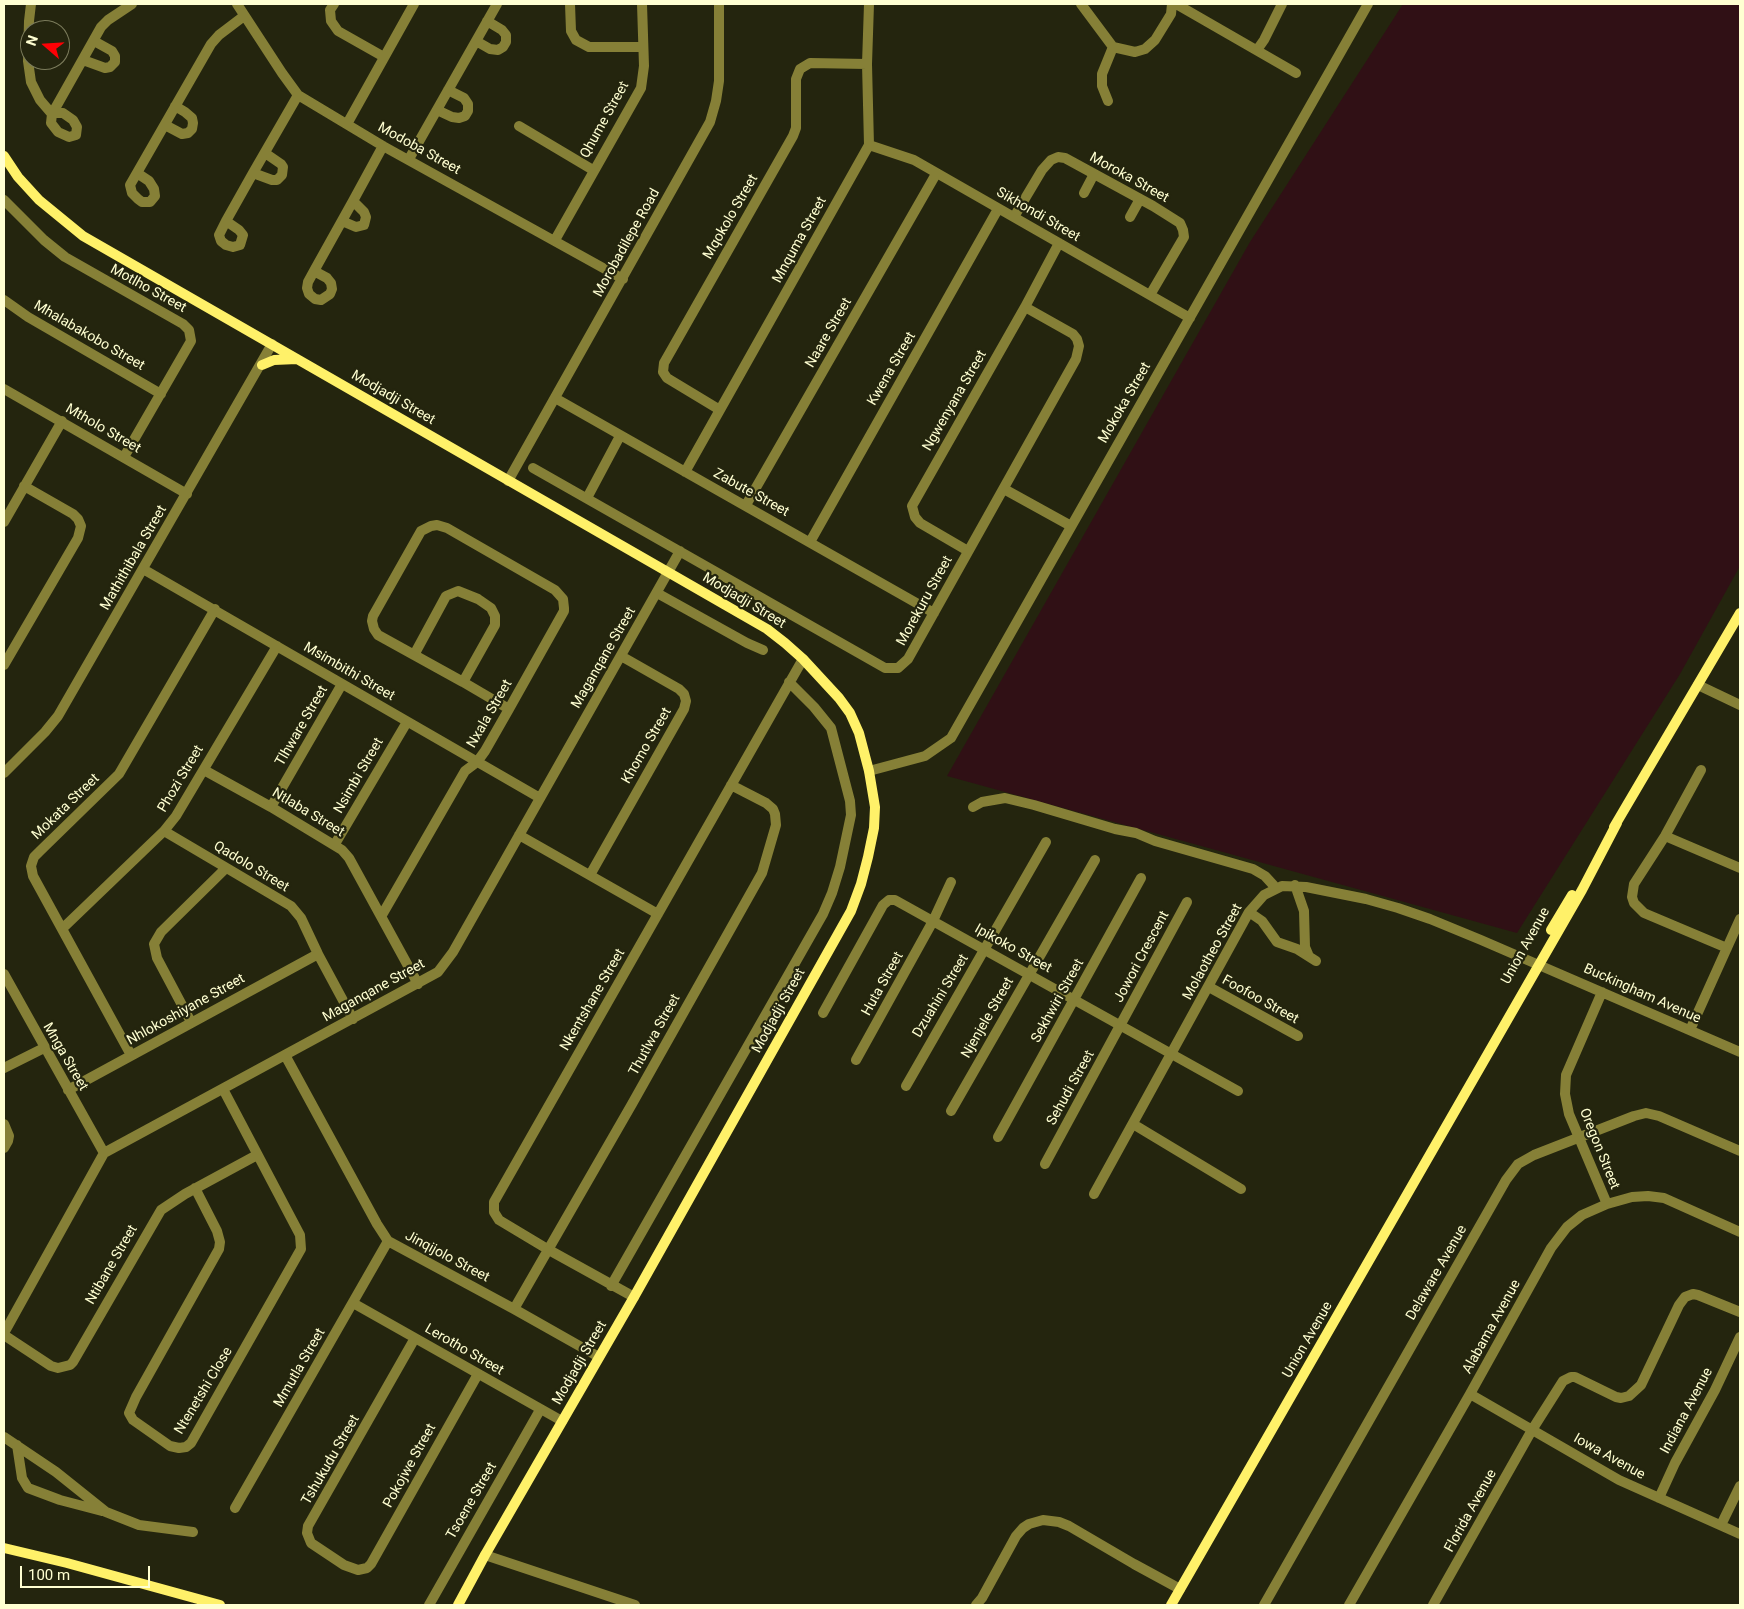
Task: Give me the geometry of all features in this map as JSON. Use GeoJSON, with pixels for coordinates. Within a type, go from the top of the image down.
{"type":"FeatureCollection","features":[{"type":"Feature","properties":{"kind":"street"},"geometry":{"type":"LineString","coordinates":[[31,4],[28,61],[31,82],[40,100],[52,114],[104,23],[132,4]]}},
{"type":"Feature","properties":{"kind":"street","name":"Modoba Street"},"geometry":{"type":"LineString","coordinates":[[237,4],[298,95],[383,146],[623,279]]}},
{"type":"Feature","properties":{"kind":"street"},"geometry":{"type":"LineString","coordinates":[[334,4],[330,10],[331,21],[338,31],[384,57]]}},
{"type":"Feature","properties":{"kind":"street"},"geometry":{"type":"LineString","coordinates":[[347,124],[414,4]]}},
{"type":"Feature","properties":{"kind":"street"},"geometry":{"type":"LineString","coordinates":[[409,159],[497,4]]}},
{"type":"Feature","properties":{"kind":"street"},"geometry":{"type":"LineString","coordinates":[[570,4],[570,30],[576,40],[589,47],[642,46]]}},
{"type":"Feature","properties":{"kind":"street","name":"Qhume Street"},"geometry":{"type":"LineString","coordinates":[[555,240],[641,88],[644,66],[642,4]]}},
{"type":"Feature","properties":{"kind":"street","name":"Morobadilepe Road"},"geometry":{"type":"LineString","coordinates":[[508,480],[710,122],[719,81],[719,4]]}},
{"type":"Feature","properties":{"kind":"street"},"geometry":{"type":"LineString","coordinates":[[868,4],[869,145]]}},
{"type":"Feature","properties":{"kind":"street"},"geometry":{"type":"LineString","coordinates":[[1081,4],[1113,47],[1135,52],[1145,49],[1155,40],[1171,14],[1172,4]]}},
{"type":"Feature","properties":{"kind":"street"},"geometry":{"type":"LineString","coordinates":[[1176,4],[1296,73]]}},
{"type":"Feature","properties":{"kind":"street"},"geometry":{"type":"LineString","coordinates":[[1257,50],[1282,4]]}},
{"type":"Feature","properties":{"kind":"street","name":"Mokoka Street"},"geometry":{"type":"LineString","coordinates":[[869,771],[925,756],[951,738],[1368,4]]}},
{"type":"Feature","properties":{"kind":"street"},"geometry":{"type":"LineString","coordinates":[[137,173],[211,44],[219,35],[244,16]]}},
{"type":"Feature","properties":{"kind":"street"},"geometry":{"type":"LineString","coordinates":[[476,41],[490,48],[498,50],[503,48],[506,42],[506,35],[502,30],[487,21]]}},
{"type":"Feature","properties":{"kind":"street"},"geometry":{"type":"LineString","coordinates":[[83,60],[105,68],[110,68],[115,62],[115,56],[112,51],[94,41]]}},
{"type":"Feature","properties":{"kind":"street"},"geometry":{"type":"LineString","coordinates":[[1108,101],[1102,86],[1102,74],[1113,47]]}},
{"type":"Feature","properties":{"kind":"street","name":"Mqokolo Street"},"geometry":{"type":"LineString","coordinates":[[720,410],[667,378],[663,372],[664,363],[793,136],[796,128],[796,78],[800,69],[810,63],[867,64]]}},
{"type":"Feature","properties":{"kind":"street"},"geometry":{"type":"LineString","coordinates":[[437,110],[452,117],[459,118],[465,116],[468,104],[464,98],[448,90]]}},
{"type":"Feature","properties":{"kind":"street"},"geometry":{"type":"LineString","coordinates":[[226,221],[298,95]]}},
{"type":"Feature","properties":{"kind":"street"},"geometry":{"type":"LineString","coordinates":[[164,125],[182,134],[188,133],[192,128],[192,118],[176,106]]}},
{"type":"Feature","properties":{"kind":"street"},"geometry":{"type":"LineString","coordinates":[[519,126],[593,170]]}},
{"type":"Feature","properties":{"kind":"street","name":"Sikhondi Street"},"geometry":{"type":"LineString","coordinates":[[869,145],[914,160],[1190,318]]}},
{"type":"Feature","properties":{"kind":"street","name":"Mnquma Street"},"geometry":{"type":"LineString","coordinates":[[685,472],[869,145]]}},
{"type":"Feature","properties":{"kind":"street"},"geometry":{"type":"LineString","coordinates":[[314,271],[383,146]]}},
{"type":"Feature","properties":{"kind":"street"},"geometry":{"type":"LineString","coordinates":[[253,173],[272,180],[277,180],[282,175],[281,164],[265,152]]}},
{"type":"Feature","properties":{"kind":"street","name":"Modjadji Street"},"geometry":{"type":"LineString","coordinates":[[4,156],[18,177],[39,200],[84,236],[668,571],[767,630],[786,643],[839,698],[850,712],[859,733],[869,771],[875,807],[874,828],[851,911],[458,1605]]}},
{"type":"Feature","properties":{"kind":"street","name":"Moroka Street"},"geometry":{"type":"LineString","coordinates":[[1014,217],[1042,170],[1055,157],[1065,158],[1140,199],[1180,223],[1184,230],[1184,237],[1150,295]]}},
{"type":"Feature","properties":{"kind":"street","name":"Naare Street"},"geometry":{"type":"LineString","coordinates":[[746,505],[936,174]]}},
{"type":"Feature","properties":{"kind":"street"},"geometry":{"type":"LineString","coordinates":[[1084,194],[1094,174]]}},
{"type":"Feature","properties":{"kind":"street"},"geometry":{"type":"LineString","coordinates":[[1130,217],[1140,199]]}},
{"type":"Feature","properties":{"kind":"street","name":"Motlho Street"},"geometry":{"type":"LineString","coordinates":[[4,200],[44,240],[65,257],[186,326],[191,334],[192,340],[124,457]]}},
{"type":"Feature","properties":{"kind":"street"},"geometry":{"type":"LineString","coordinates":[[342,221],[356,227],[364,225],[366,217],[364,212],[353,201]]}},
{"type":"Feature","properties":{"kind":"street","name":"Kwena Street"},"geometry":{"type":"LineString","coordinates":[[810,542],[998,209]]}},
{"type":"Feature","properties":{"kind":"street","name":"Ngwenyana Street"},"geometry":{"type":"LineString","coordinates":[[968,551],[920,523],[915,517],[912,506],[1025,307],[1059,243]]}},
{"type":"Feature","properties":{"kind":"street","name":"Mhalabakobo Street"},"geometry":{"type":"LineString","coordinates":[[4,300],[161,394]]}},
{"type":"Feature","properties":{"kind":"street","name":"Morekuru Street"},"geometry":{"type":"LineString","coordinates":[[532,468],[888,669],[900,667],[906,662],[934,613],[1079,353],[1077,339],[1073,334],[1025,307]]}},
{"type":"Feature","properties":{"kind":"street","name":"Mathithibala Street"},"geometry":{"type":"LineString","coordinates":[[4,773],[46,732],[58,716],[262,365],[272,344]]}},
{"type":"Feature","properties":{"kind":"street"},"geometry":{"type":"LineString","coordinates":[[262,365],[274,360],[298,359]]}},
{"type":"Feature","properties":{"kind":"street","name":"Mtholo Street"},"geometry":{"type":"LineString","coordinates":[[4,389],[187,494]]}},
{"type":"Feature","properties":{"kind":"street","name":"Zabute Street"},"geometry":{"type":"LineString","coordinates":[[555,398],[934,613]]}},
{"type":"Feature","properties":{"kind":"street"},"geometry":{"type":"LineString","coordinates":[[4,522],[62,421]]}},
{"type":"Feature","properties":{"kind":"street"},"geometry":{"type":"LineString","coordinates":[[587,498],[620,436]]}},
{"type":"Feature","properties":{"kind":"street"},"geometry":{"type":"LineString","coordinates":[[4,665],[79,535],[81,526],[73,514],[24,486]]}},
{"type":"Feature","properties":{"kind":"street"},"geometry":{"type":"LineString","coordinates":[[1004,489],[1071,526]]}},
{"type":"Feature","properties":{"kind":"street","name":"Nxala Street"},"geometry":{"type":"LineString","coordinates":[[382,915],[465,771],[477,762],[509,709],[564,611],[563,599],[555,590],[447,528],[437,525],[431,526],[421,531],[372,620],[378,635],[414,655]]}},
{"type":"Feature","properties":{"kind":"street","name":"Maganqane Street"},"geometry":{"type":"LineString","coordinates":[[104,1153],[438,972],[453,952],[680,551]]}},
{"type":"Feature","properties":{"kind":"street","name":"Msimbithi Street"},"geometry":{"type":"LineString","coordinates":[[144,569],[540,798]]}},
{"type":"Feature","properties":{"kind":"street"},"geometry":{"type":"LineString","coordinates":[[463,682],[495,625],[495,616],[491,608],[478,599],[458,590],[446,596],[414,655],[509,709]]}},
{"type":"Feature","properties":{"kind":"street"},"geometry":{"type":"LineString","coordinates":[[656,592],[763,650]]}},
{"type":"Feature","properties":{"kind":"street","name":"Mokata Street"},"geometry":{"type":"LineString","coordinates":[[132,1055],[33,876],[32,860],[119,774],[214,609]]}},
{"type":"Feature","properties":{"kind":"street","name":"Union Avenue"},"geometry":{"type":"LineString","coordinates":[[1171,1605],[1469,1087],[1499,1024],[1535,963],[1563,909],[1617,823],[1740,613]]}},
{"type":"Feature","properties":{"kind":"street","name":"Phozi Street"},"geometry":{"type":"LineString","coordinates":[[63,928],[164,831],[176,816],[276,646]]}},
{"type":"Feature","properties":{"kind":"street","name":"Khomo Street"},"geometry":{"type":"LineString","coordinates":[[590,875],[684,709],[686,702],[684,694],[679,690],[620,656]]}},
{"type":"Feature","properties":{"kind":"street","name":"Nkentshane Street"},"geometry":{"type":"LineString","coordinates":[[634,1297],[611,1286],[499,1220],[494,1212],[494,1199],[802,659]]}},
{"type":"Feature","properties":{"kind":"street"},"geometry":{"type":"LineString","coordinates":[[611,1286],[823,914],[840,866],[852,815],[833,736],[828,724],[789,682]]}},
{"type":"Feature","properties":{"kind":"street","name":"Tlhware Street"},"geometry":{"type":"LineString","coordinates":[[271,807],[342,684]]}},
{"type":"Feature","properties":{"kind":"street"},"geometry":{"type":"LineString","coordinates":[[1698,685],[1740,705]]}},
{"type":"Feature","properties":{"kind":"street","name":"Nsimbi Street"},"geometry":{"type":"LineString","coordinates":[[335,844],[407,722]]}},
{"type":"Feature","properties":{"kind":"street","name":"Ntlaba Street"},"geometry":{"type":"LineString","coordinates":[[204,770],[335,844],[350,858],[418,984]]}},
{"type":"Feature","properties":{"kind":"street"},"geometry":{"type":"LineString","coordinates":[[1701,770],[1665,836],[1634,884],[1632,897],[1634,903],[1644,913],[1727,948]]}},
{"type":"Feature","properties":{"kind":"street","name":"Thutlwa Street"},"geometry":{"type":"LineString","coordinates":[[514,1309],[762,873],[776,825],[775,814],[773,809],[766,803],[731,785]]}},
{"type":"Feature","properties":{"kind":"street"},"geometry":{"type":"LineString","coordinates":[[973,807],[982,802],[1005,798],[1034,805],[1115,829],[1136,833],[1160,842],[1253,869],[1265,876],[1276,888]]}},
{"type":"Feature","properties":{"kind":"street","name":"Qadolo Street"},"geometry":{"type":"LineString","coordinates":[[164,831],[291,906],[301,918],[353,1019]]}},
{"type":"Feature","properties":{"kind":"street"},"geometry":{"type":"LineString","coordinates":[[519,835],[658,914]]}},
{"type":"Feature","properties":{"kind":"street"},"geometry":{"type":"LineString","coordinates":[[1665,836],[1740,868]]}},
{"type":"Feature","properties":{"kind":"street","name":"Dzuahini Street"},"geometry":{"type":"LineString","coordinates":[[906,1086],[1046,842]]}},
{"type":"Feature","properties":{"kind":"street","name":"Njenjele Street"},"geometry":{"type":"LineString","coordinates":[[951,1111],[1095,860]]}},
{"type":"Feature","properties":{"kind":"street"},"geometry":{"type":"LineString","coordinates":[[191,1022],[157,958],[154,944],[160,932],[226,868]]}},
{"type":"Feature","properties":{"kind":"street","name":"Sekhwiri Street"},"geometry":{"type":"LineString","coordinates":[[998,1137],[1141,878]]}},
{"type":"Feature","properties":{"kind":"street"},"geometry":{"type":"LineString","coordinates":[[933,921],[951,882]]}},
{"type":"Feature","properties":{"kind":"street"},"geometry":{"type":"LineString","coordinates":[[1250,912],[1262,921],[1277,942],[1297,949],[1312,958],[1306,947],[1304,911],[1295,885]]}},
{"type":"Feature","properties":{"kind":"street","name":"Molaotheo Street"},"geometry":{"type":"LineString","coordinates":[[1094,1194],[1250,912],[1264,894],[1276,888],[1295,885],[1327,890],[1398,908],[1482,940],[1535,963]]}},
{"type":"Feature","properties":{"kind":"street","name":"Ipikoko Street"},"geometry":{"type":"LineString","coordinates":[[823,1013],[886,902],[895,900],[1238,1091]]}},
{"type":"Feature","properties":{"kind":"street","name":"Jowori Crescent"},"geometry":{"type":"LineString","coordinates":[[1121,1025],[1187,902]]}},
{"type":"Feature","properties":{"kind":"street"},"geometry":{"type":"LineString","coordinates":[[1690,1030],[1740,920]]}},
{"type":"Feature","properties":{"kind":"street","name":"Huta Street"},"geometry":{"type":"LineString","coordinates":[[856,1060],[933,921]]}},
{"type":"Feature","properties":{"kind":"street","name":"Nhlokoshiyane Street"},"geometry":{"type":"LineString","coordinates":[[68,1090],[318,954]]}},
{"type":"Feature","properties":{"kind":"street","name":"Buckingham Avenue"},"geometry":{"type":"LineString","coordinates":[[1535,963],[1740,1052]]}},
{"type":"Feature","properties":{"kind":"street","name":"Mnga Street"},"geometry":{"type":"LineString","coordinates":[[5,981],[104,1153]]}},
{"type":"Feature","properties":{"kind":"street","name":"Foofoo Street"},"geometry":{"type":"LineString","coordinates":[[1209,988],[1298,1036]]}},
{"type":"Feature","properties":{"kind":"street","name":"Oregon Street"},"geometry":{"type":"LineString","coordinates":[[1602,992],[1571,1064],[1566,1080],[1566,1103],[1578,1137],[1607,1204]]}},
{"type":"Feature","properties":{"kind":"street","name":"Sehudi Street"},"geometry":{"type":"LineString","coordinates":[[1045,1164],[1121,1025]]}},
{"type":"Feature","properties":{"kind":"street"},"geometry":{"type":"LineString","coordinates":[[4,1068],[44,1048]]}},
{"type":"Feature","properties":{"kind":"street","name":"Jinqijolo Street"},"geometry":{"type":"LineString","coordinates":[[285,1056],[368,1209],[388,1241],[599,1357]]}},
{"type":"Feature","properties":{"kind":"street","name":"Ntenetshi Close"},"geometry":{"type":"LineString","coordinates":[[195,1188],[218,1230],[220,1249],[136,1397],[129,1413],[133,1420],[170,1446],[176,1448],[186,1447],[191,1443],[301,1249],[300,1235],[223,1089]]}},
{"type":"Feature","properties":{"kind":"street","name":"Delaware Avenue"},"geometry":{"type":"LineString","coordinates":[[1264,1605],[1510,1173],[1518,1164],[1578,1137],[1634,1116],[1652,1114],[1740,1151]]}},
{"type":"Feature","properties":{"kind":"street"},"geometry":{"type":"LineString","coordinates":[[4,1124],[9,1136],[8,1143],[4,1148]]}},
{"type":"Feature","properties":{"kind":"street"},"geometry":{"type":"LineString","coordinates":[[1133,1124],[1242,1189]]}},
{"type":"Feature","properties":{"kind":"street"},"geometry":{"type":"LineString","coordinates":[[4,1334],[104,1153]]}},
{"type":"Feature","properties":{"kind":"street","name":"Ntibane Street"},"geometry":{"type":"LineString","coordinates":[[4,1334],[50,1366],[58,1368],[70,1365],[158,1213],[195,1188],[257,1155]]}},
{"type":"Feature","properties":{"kind":"street","name":"Alabama Avenue"},"geometry":{"type":"LineString","coordinates":[[1349,1605],[1560,1235],[1574,1220],[1607,1204],[1632,1197],[1655,1196],[1676,1203],[1740,1232]]}},
{"type":"Feature","properties":{"kind":"street","name":"Mmutla Street"},"geometry":{"type":"LineString","coordinates":[[235,1508],[388,1241]]}},
{"type":"Feature","properties":{"kind":"street","name":"Florida Avenue"},"geometry":{"type":"LineString","coordinates":[[1434,1605],[1532,1430],[1559,1386],[1567,1378],[1580,1378],[1621,1398],[1629,1396],[1634,1393],[1644,1379],[1679,1305],[1685,1297],[1693,1294],[1698,1295],[1740,1312]]}},
{"type":"Feature","properties":{"kind":"street","name":"Lerotho Street"},"geometry":{"type":"LineString","coordinates":[[354,1303],[562,1421]]}},
{"type":"Feature","properties":{"kind":"street","name":"Indiana Avenue"},"geometry":{"type":"LineString","coordinates":[[1659,1498],[1674,1463],[1715,1390],[1740,1337]]}},
{"type":"Feature","properties":{"kind":"street","name":"Tshukudu Street"},"geometry":{"type":"LineString","coordinates":[[364,1569],[351,1569],[315,1546],[308,1539],[307,1530],[415,1338]]}},
{"type":"Feature","properties":{"kind":"street","name":"Pokojwe Street"},"geometry":{"type":"LineString","coordinates":[[364,1569],[371,1564],[478,1374]]}},
{"type":"Feature","properties":{"kind":"street","name":"Iowa Avenue"},"geometry":{"type":"LineString","coordinates":[[1470,1394],[1619,1480],[1740,1534]]}},
{"type":"Feature","properties":{"kind":"street","name":"Tsoene Street"},"geometry":{"type":"LineString","coordinates":[[429,1605],[540,1410]]}},
{"type":"Feature","properties":{"kind":"street"},"geometry":{"type":"LineString","coordinates":[[4,1437],[56,1472],[106,1512]]}},
{"type":"Feature","properties":{"kind":"street"},"geometry":{"type":"LineString","coordinates":[[17,1445],[23,1482],[28,1488],[60,1500],[106,1512],[139,1525],[193,1532]]}},
{"type":"Feature","properties":{"kind":"street"},"geometry":{"type":"LineString","coordinates":[[1721,1525],[1740,1486]]}},
{"type":"Feature","properties":{"kind":"street"},"geometry":{"type":"LineString","coordinates":[[976,1605],[982,1598],[1022,1528],[1043,1520],[1059,1522],[1069,1526],[1180,1589]]}},
{"type":"Feature","properties":{"kind":"street"},"geometry":{"type":"LineString","coordinates":[[4,1548],[67,1563],[220,1605]]}},
{"type":"Feature","properties":{"kind":"street"},"geometry":{"type":"LineString","coordinates":[[4,1555],[86,1574],[199,1605]]}},
{"type":"Feature","properties":{"kind":"street"},"geometry":{"type":"LineString","coordinates":[[485,1555],[635,1605]]}},
{"type":"Feature","properties":{"kind":"street","name":"Modjadji Street"},"geometry":{"type":"LineString","coordinates":[[453,1605],[466,1590]]}},
{"type":"Feature","properties":{"kind":"shaded area"},"geometry":{"type":"Polygon","coordinates":[[[1403,4],[1740,4],[1740,566],[1680,674],[1517,933],[947,776],[1250,242],[1403,4]]]}}]}
